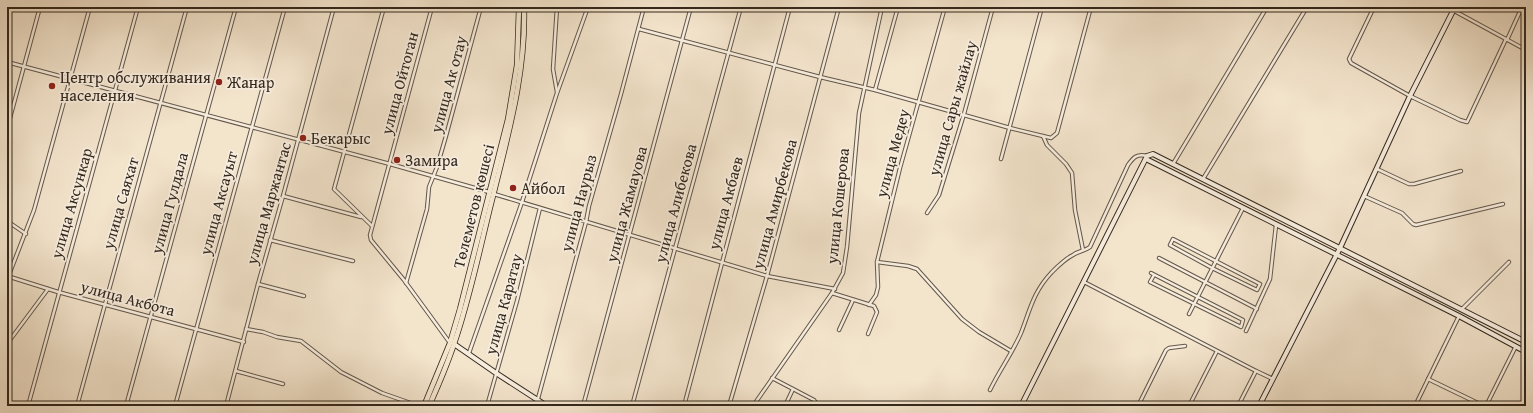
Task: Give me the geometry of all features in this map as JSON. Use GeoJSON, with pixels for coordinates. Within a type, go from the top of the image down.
{"type":"FeatureCollection","features":[{"type":"Feature","properties":{"kind":"main road","name":"Төлеметов көшесі"},"geometry":{"type":"LineString","coordinates":[[491,193],[514,87],[519,45],[519,7]]}},
{"type":"Feature","properties":{"kind":"main road","name":"Төлеметов көшесі"},"geometry":{"type":"LineString","coordinates":[[429,406],[452,343],[518,89],[524,45],[524,7]]}},
{"type":"Feature","properties":{"kind":"main road","name":"Төлеметов көшесі"},"geometry":{"type":"LineString","coordinates":[[424,406],[452,343]]}},
{"type":"Feature","properties":{"kind":"street"},"geometry":{"type":"LineString","coordinates":[[7,129],[40,7]]}},
{"type":"Feature","properties":{"kind":"street"},"geometry":{"type":"LineString","coordinates":[[7,280],[34,210],[90,7]]}},
{"type":"Feature","properties":{"kind":"street","name":"улица Аксункар"},"geometry":{"type":"LineString","coordinates":[[28,406],[58,292],[138,7]]}},
{"type":"Feature","properties":{"kind":"street","name":"улица Саяхат"},"geometry":{"type":"LineString","coordinates":[[77,406],[187,7]]}},
{"type":"Feature","properties":{"kind":"street","name":"улица Гулдала"},"geometry":{"type":"LineString","coordinates":[[126,406],[236,7]]}},
{"type":"Feature","properties":{"kind":"street","name":"улица Аксауыт"},"geometry":{"type":"LineString","coordinates":[[175,406],[285,7]]}},
{"type":"Feature","properties":{"kind":"street","name":"улица Маржантас"},"geometry":{"type":"LineString","coordinates":[[226,406],[334,7]]}},
{"type":"Feature","properties":{"kind":"street"},"geometry":{"type":"LineString","coordinates":[[372,226],[361,217],[334,189],[384,7]]}},
{"type":"Feature","properties":{"kind":"street","name":"улица Ойтоган"},"geometry":{"type":"LineString","coordinates":[[406,283],[372,240],[370,235],[432,7]]}},
{"type":"Feature","properties":{"kind":"street","name":"улица Ак отау"},"geometry":{"type":"LineString","coordinates":[[406,283],[427,209],[429,187],[434,176],[448,128],[481,7]]}},
{"type":"Feature","properties":{"kind":"street"},"geometry":{"type":"LineString","coordinates":[[557,7],[553,69],[557,93]]}},
{"type":"Feature","properties":{"kind":"street"},"geometry":{"type":"LineString","coordinates":[[468,353],[522,202],[557,93],[588,7]]}},
{"type":"Feature","properties":{"kind":"street","name":"улица Наурыз"},"geometry":{"type":"LineString","coordinates":[[536,406],[644,7]]}},
{"type":"Feature","properties":{"kind":"street","name":"улица Жамауова"},"geometry":{"type":"LineString","coordinates":[[583,406],[691,7]]}},
{"type":"Feature","properties":{"kind":"street","name":"улица Алибекова"},"geometry":{"type":"LineString","coordinates":[[632,406],[741,7]]}},
{"type":"Feature","properties":{"kind":"street","name":"улица Акбаев"},"geometry":{"type":"LineString","coordinates":[[684,406],[790,7]]}},
{"type":"Feature","properties":{"kind":"street","name":"улица Амирбекова"},"geometry":{"type":"LineString","coordinates":[[729,406],[767,276],[839,7]]}},
{"type":"Feature","properties":{"kind":"street","name":"улица Кошерова"},"geometry":{"type":"LineString","coordinates":[[753,406],[835,289],[843,273],[847,247],[858,112],[882,7]]}},
{"type":"Feature","properties":{"kind":"street"},"geometry":{"type":"LineString","coordinates":[[875,90],[898,7]]}},
{"type":"Feature","properties":{"kind":"street","name":"улица Медеу"},"geometry":{"type":"LineString","coordinates":[[870,305],[876,295],[878,287],[877,262],[918,102],[945,7]]}},
{"type":"Feature","properties":{"kind":"street","name":"улица Сары жайлау"},"geometry":{"type":"LineString","coordinates":[[927,213],[939,195],[964,114],[993,7]]}},
{"type":"Feature","properties":{"kind":"street"},"geometry":{"type":"LineString","coordinates":[[1001,159],[1042,7]]}},
{"type":"Feature","properties":{"kind":"street"},"geometry":{"type":"LineString","coordinates":[[638,29],[820,77],[864,87],[1051,138],[1057,133],[1091,7]]}},
{"type":"Feature","properties":{"kind":"street"},"geometry":{"type":"LineString","coordinates":[[1173,164],[1267,7]]}},
{"type":"Feature","properties":{"kind":"street"},"geometry":{"type":"LineString","coordinates":[[1203,179],[1308,7]]}},
{"type":"Feature","properties":{"kind":"street"},"geometry":{"type":"LineString","coordinates":[[1374,7],[1349,59],[1351,63],[1410,96],[1466,122],[1522,7]]}},
{"type":"Feature","properties":{"kind":"street"},"geometry":{"type":"LineString","coordinates":[[1447,7],[1454,9],[1526,50]]}},
{"type":"Feature","properties":{"kind":"street"},"geometry":{"type":"LineString","coordinates":[[1259,406],[1340,248],[1410,96],[1454,9]]}},
{"type":"Feature","properties":{"kind":"street"},"geometry":{"type":"LineString","coordinates":[[7,62],[434,176],[767,276],[835,289]]}},
{"type":"Feature","properties":{"kind":"street"},"geometry":{"type":"LineString","coordinates":[[1043,136],[1047,145],[1066,164],[1072,174],[1075,210],[1083,250]]}},
{"type":"Feature","properties":{"kind":"street"},"geometry":{"type":"LineString","coordinates":[[1020,406],[1147,158],[1153,154],[1526,342]]}},
{"type":"Feature","properties":{"kind":"street"},"geometry":{"type":"LineString","coordinates":[[990,390],[1021,333],[1028,312],[1042,285],[1051,273],[1063,262],[1074,254],[1090,247],[1131,161],[1134,157],[1140,155],[1276,225],[1459,316],[1526,352]]}},
{"type":"Feature","properties":{"kind":"street"},"geometry":{"type":"LineString","coordinates":[[1377,169],[1409,184],[1414,184],[1461,171]]}},
{"type":"Feature","properties":{"kind":"street"},"geometry":{"type":"LineString","coordinates":[[283,196],[361,217]]}},
{"type":"Feature","properties":{"kind":"street"},"geometry":{"type":"LineString","coordinates":[[1364,196],[1402,213],[1416,225],[1503,204]]}},
{"type":"Feature","properties":{"kind":"street","name":"улица Каратау"},"geometry":{"type":"LineString","coordinates":[[487,406],[517,301],[540,208]]}},
{"type":"Feature","properties":{"kind":"street"},"geometry":{"type":"LineString","coordinates":[[1188,314],[1243,208]]}},
{"type":"Feature","properties":{"kind":"street"},"geometry":{"type":"LineString","coordinates":[[7,221],[26,234]]}},
{"type":"Feature","properties":{"kind":"street"},"geometry":{"type":"LineString","coordinates":[[1246,331],[1270,279],[1276,225]]}},
{"type":"Feature","properties":{"kind":"street"},"geometry":{"type":"LineString","coordinates":[[1173,239],[1260,284],[1256,290],[1212,268],[1170,245],[1173,239]]}},
{"type":"Feature","properties":{"kind":"street"},"geometry":{"type":"LineString","coordinates":[[270,240],[353,261]]}},
{"type":"Feature","properties":{"kind":"street"},"geometry":{"type":"LineString","coordinates":[[1333,245],[1343,241]]}},
{"type":"Feature","properties":{"kind":"street"},"geometry":{"type":"LineString","coordinates":[[1343,241],[1343,246],[1346,251]]}},
{"type":"Feature","properties":{"kind":"street"},"geometry":{"type":"LineString","coordinates":[[1159,258],[1257,309]]}},
{"type":"Feature","properties":{"kind":"street"},"geometry":{"type":"LineString","coordinates":[[877,262],[908,266],[917,269],[962,319],[979,332],[1011,351]]}},
{"type":"Feature","properties":{"kind":"street"},"geometry":{"type":"LineString","coordinates":[[1462,309],[1509,262]]}},
{"type":"Feature","properties":{"kind":"street"},"geometry":{"type":"LineString","coordinates":[[1153,274],[1197,297],[1243,320],[1240,327],[1150,282],[1153,274]]}},
{"type":"Feature","properties":{"kind":"street","name":"улица Акбота"},"geometry":{"type":"LineString","coordinates":[[8,276],[58,292],[244,342]]}},
{"type":"Feature","properties":{"kind":"street"},"geometry":{"type":"LineString","coordinates":[[1084,282],[1273,379]]}},
{"type":"Feature","properties":{"kind":"street"},"geometry":{"type":"LineString","coordinates":[[406,283],[452,343],[547,406]]}},
{"type":"Feature","properties":{"kind":"street"},"geometry":{"type":"LineString","coordinates":[[258,284],[304,296]]}},
{"type":"Feature","properties":{"kind":"street"},"geometry":{"type":"LineString","coordinates":[[7,344],[48,289]]}},
{"type":"Feature","properties":{"kind":"street"},"geometry":{"type":"LineString","coordinates":[[832,293],[874,306],[876,312],[868,334]]}},
{"type":"Feature","properties":{"kind":"street"},"geometry":{"type":"LineString","coordinates":[[839,330],[853,300]]}},
{"type":"Feature","properties":{"kind":"street"},"geometry":{"type":"LineString","coordinates":[[1415,406],[1459,316]]}},
{"type":"Feature","properties":{"kind":"street"},"geometry":{"type":"LineString","coordinates":[[246,329],[263,332],[276,337],[301,341],[340,372],[382,393],[419,406]]}},
{"type":"Feature","properties":{"kind":"street"},"geometry":{"type":"LineString","coordinates":[[1138,406],[1166,350],[1169,348],[1185,346]]}},
{"type":"Feature","properties":{"kind":"street"},"geometry":{"type":"LineString","coordinates":[[1428,379],[1485,406],[1516,346]]}},
{"type":"Feature","properties":{"kind":"street"},"geometry":{"type":"LineString","coordinates":[[1189,406],[1217,351]]}},
{"type":"Feature","properties":{"kind":"street"},"geometry":{"type":"LineString","coordinates":[[236,371],[283,384]]}},
{"type":"Feature","properties":{"kind":"street"},"geometry":{"type":"LineString","coordinates":[[1238,406],[1256,371]]}},
{"type":"Feature","properties":{"kind":"street"},"geometry":{"type":"LineString","coordinates":[[772,378],[814,400],[816,406]]}},
{"type":"Feature","properties":{"kind":"street"},"geometry":{"type":"LineString","coordinates":[[785,406],[793,389]]}},
{"type":"Feature","properties":{"kind":"place","name":"Жанар"},"geometry":{"type":"Point","coordinates":[219,82]}},
{"type":"Feature","properties":{"kind":"place","name":"Центр обслуживания населения"},"geometry":{"type":"Point","coordinates":[52,86]}},
{"type":"Feature","properties":{"kind":"place","name":"Бекарыс"},"geometry":{"type":"Point","coordinates":[303,138]}},
{"type":"Feature","properties":{"kind":"place","name":"Замира"},"geometry":{"type":"Point","coordinates":[397,160]}},
{"type":"Feature","properties":{"kind":"place","name":"Айбол"},"geometry":{"type":"Point","coordinates":[513,188]}}]}
